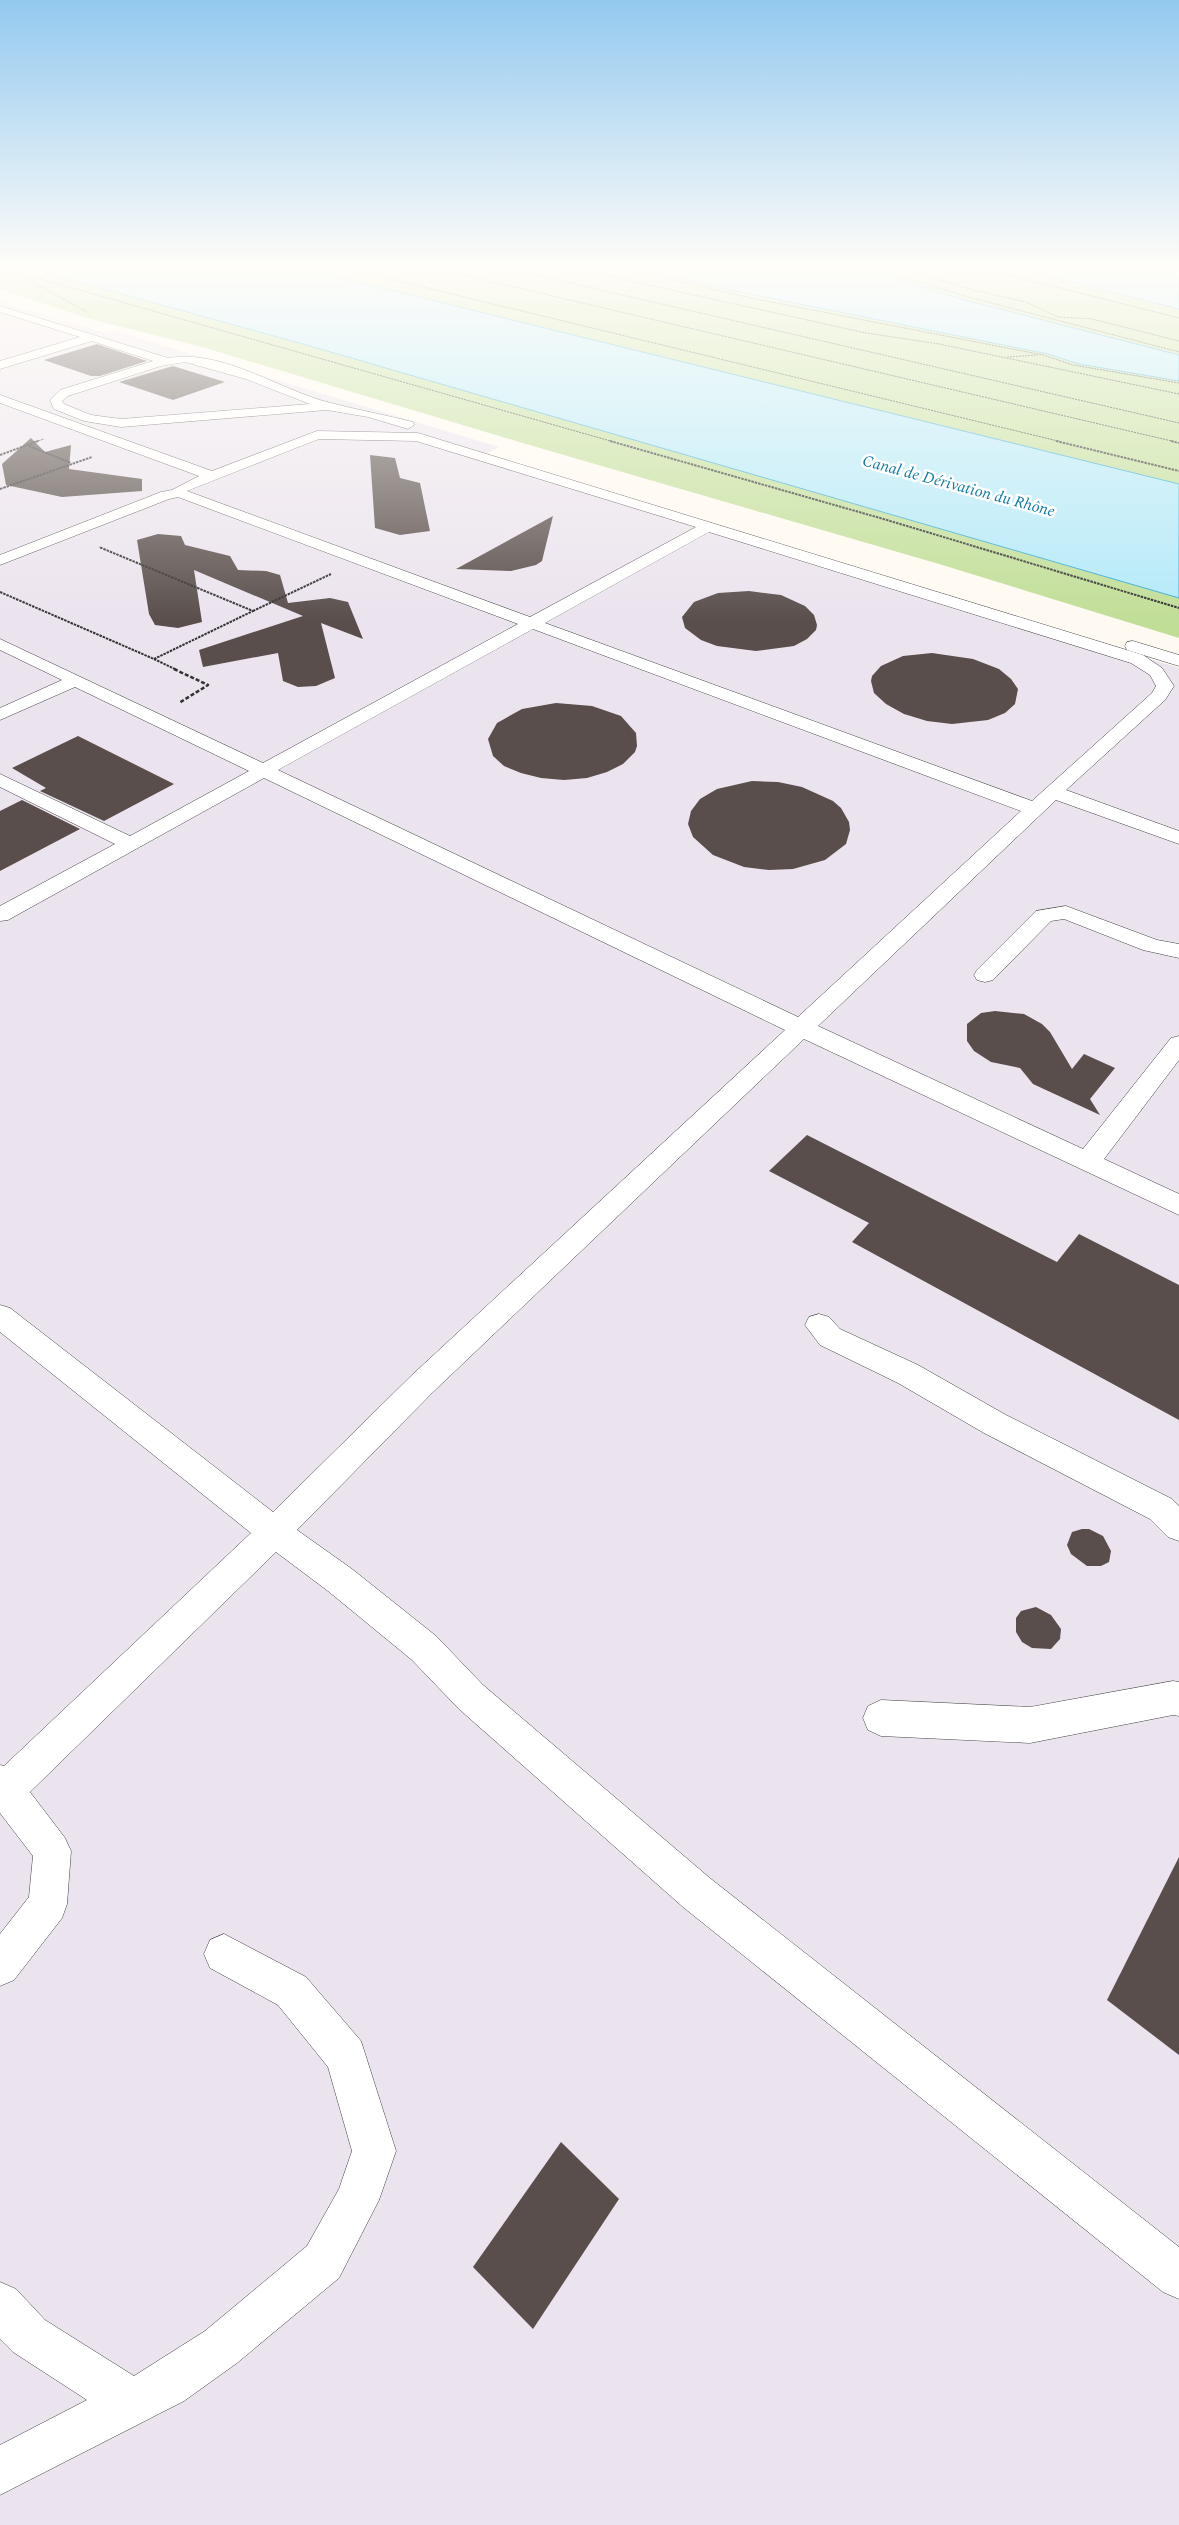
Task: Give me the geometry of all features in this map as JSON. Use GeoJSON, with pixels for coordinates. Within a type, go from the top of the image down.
{"type":"FeatureCollection","features":[{"type":"Feature","properties":{"kind":"street"},"geometry":{"type":"LineString","coordinates":[[85,429],[144,436],[109,422],[75,416],[58,406],[56,400],[64,393],[88,386]]}},
{"type":"Feature","properties":{"kind":"street"},"geometry":{"type":"LineString","coordinates":[[275,386],[327,406],[370,414],[994,602],[1179,661]]}},
{"type":"Feature","properties":{"kind":"street"},"geometry":{"type":"LineString","coordinates":[[0,399],[213,476]]}},
{"type":"Feature","properties":{"kind":"street"},"geometry":{"type":"LineString","coordinates":[[36,412],[58,406]]}},
{"type":"Feature","properties":{"kind":"street"},"geometry":{"type":"LineString","coordinates":[[109,422],[327,406]]}},
{"type":"Feature","properties":{"kind":"street"},"geometry":{"type":"LineString","coordinates":[[0,1966],[48,1904],[52,1851],[2,1789],[274,1532],[422,1384],[1052,792],[1171,694],[1156,672],[1137,659],[418,437],[328,434],[223,456]]}},
{"type":"Feature","properties":{"kind":"street"},"geometry":{"type":"LineString","coordinates":[[179,493],[179,490],[294,442]]}},
{"type":"Feature","properties":{"kind":"street"},"geometry":{"type":"LineString","coordinates":[[0,560],[158,498],[179,493],[1034,810]]}},
{"type":"Feature","properties":{"kind":"street"},"geometry":{"type":"LineString","coordinates":[[0,915],[710,526]]}},
{"type":"Feature","properties":{"kind":"street"},"geometry":{"type":"LineString","coordinates":[[0,644],[801,1028],[1179,1205]]}},
{"type":"Feature","properties":{"kind":"street"},"geometry":{"type":"LineString","coordinates":[[0,715],[76,680]]}},
{"type":"Feature","properties":{"kind":"street"},"geometry":{"type":"LineString","coordinates":[[0,780],[131,844]]}},
{"type":"Feature","properties":{"kind":"street"},"geometry":{"type":"LineString","coordinates":[[1052,792],[1179,838]]}},
{"type":"Feature","properties":{"kind":"street"},"geometry":{"type":"LineString","coordinates":[[985,975],[1044,916],[1066,912],[1151,945],[1179,951]]}},
{"type":"Feature","properties":{"kind":"street"},"geometry":{"type":"LineString","coordinates":[[1087,1162],[1179,1044]]}},
{"type":"Feature","properties":{"kind":"street"},"geometry":{"type":"LineString","coordinates":[[2,1321],[274,1532],[340,1580],[424,1648],[471,1697],[697,1893],[1179,2276]]}},
{"type":"Feature","properties":{"kind":"street"},"geometry":{"type":"LineString","coordinates":[[819,1325],[830,1337],[908,1374],[995,1424],[1160,1509],[1179,1527]]}},
{"type":"Feature","properties":{"kind":"street"},"geometry":{"type":"LineString","coordinates":[[881,1718],[1030,1725],[1172,1698],[1179,1699]]}},
{"type":"Feature","properties":{"kind":"street"},"geometry":{"type":"LineString","coordinates":[[0,2471],[168,2384],[220,2347],[323,2262],[357,2200],[374,2151],[346,2056],[292,1992],[224,1954]]}},
{"type":"Feature","properties":{"kind":"street"},"geometry":{"type":"LineString","coordinates":[[0,2305],[29,2336],[134,2402]]}},
{"type":"Feature","properties":{"kind":"path"},"geometry":{"type":"LineString","coordinates":[[416,386],[886,520],[1179,608]]}},
{"type":"Feature","properties":{"kind":"path"},"geometry":{"type":"LineString","coordinates":[[830,386],[1179,471]]}},
{"type":"Feature","properties":{"kind":"path"},"geometry":{"type":"LineString","coordinates":[[935,386],[1179,443]]}},
{"type":"Feature","properties":{"kind":"path"},"geometry":{"type":"LineString","coordinates":[[1017,386],[1179,423]]}},
{"type":"Feature","properties":{"kind":"path"},"geometry":{"type":"LineString","coordinates":[[1139,386],[1179,394]]}},
{"type":"Feature","properties":{"kind":"path"},"geometry":{"type":"LineString","coordinates":[[0,455],[52,437]]}},
{"type":"Feature","properties":{"kind":"path"},"geometry":{"type":"LineString","coordinates":[[28,445],[72,464]]}},
{"type":"Feature","properties":{"kind":"path"},"geometry":{"type":"LineString","coordinates":[[0,489],[94,456]]}},
{"type":"Feature","properties":{"kind":"path"},"geometry":{"type":"LineString","coordinates":[[96,546],[252,611]]}},
{"type":"Feature","properties":{"kind":"path"},"geometry":{"type":"LineString","coordinates":[[154,659],[333,573]]}},
{"type":"Feature","properties":{"kind":"path"},"geometry":{"type":"LineString","coordinates":[[0,592],[154,659],[208,685],[152,717]]}},
{"type":"Feature","properties":{"kind":"shaded area"},"geometry":{"type":"Polygon","coordinates":[[[0,386],[297,386],[499,447],[485,454],[1179,668],[1179,2525],[0,2525],[0,386]]]}},
{"type":"Feature","properties":{"kind":"green space"},"geometry":{"type":"Polygon","coordinates":[[[332,386],[447,386],[1179,598],[1179,638],[939,564],[332,386]]]}},
{"type":"Feature","properties":{"kind":"green space"},"geometry":{"type":"Polygon","coordinates":[[[780,386],[1179,386],[1179,484],[780,386]]]}},
{"type":"Feature","properties":{"kind":"water","name":"Canal de Dérivation du Rhône"},"geometry":{"type":"Polygon","coordinates":[[[447,386],[780,386],[1179,484],[1179,598],[447,386]]]}},
{"type":"Feature","properties":{"kind":"building"},"geometry":{"type":"Polygon","coordinates":[[[131,386],[214,386],[173,400],[131,386]]]}},
{"type":"Feature","properties":{"kind":"building"},"geometry":{"type":"Polygon","coordinates":[[[31,438],[45,452],[71,445],[69,469],[142,479],[142,491],[62,497],[6,485],[2,464],[31,438]]]}},
{"type":"Feature","properties":{"kind":"building"},"geometry":{"type":"Polygon","coordinates":[[[370,455],[395,458],[400,478],[420,483],[430,531],[400,535],[375,528],[370,455]]]}},
{"type":"Feature","properties":{"kind":"building"},"geometry":{"type":"Polygon","coordinates":[[[553,516],[542,561],[536,565],[511,571],[456,569],[553,516]]]}},
{"type":"Feature","properties":{"kind":"building"},"geometry":{"type":"Polygon","coordinates":[[[158,534],[181,536],[185,545],[230,556],[238,570],[266,571],[280,575],[288,603],[330,598],[348,602],[363,639],[321,623],[335,678],[316,686],[298,687],[283,681],[278,653],[203,667],[199,650],[303,616],[194,570],[202,622],[178,628],[155,625],[149,614],[137,540],[158,534]]]}},
{"type":"Feature","properties":{"kind":"building"},"geometry":{"type":"Polygon","coordinates":[[[749,591],[781,595],[805,606],[814,615],[817,625],[816,630],[807,639],[794,646],[756,651],[717,646],[701,640],[685,628],[682,617],[694,602],[718,593],[749,591]]]}},
{"type":"Feature","properties":{"kind":"building"},"geometry":{"type":"Polygon","coordinates":[[[932,653],[973,659],[999,669],[1011,679],[1018,689],[1015,704],[1005,713],[988,720],[952,724],[927,721],[904,714],[886,704],[874,693],[871,681],[872,676],[881,666],[903,656],[932,653]]]}},
{"type":"Feature","properties":{"kind":"building"},"geometry":{"type":"Polygon","coordinates":[[[556,703],[592,706],[621,716],[636,733],[637,746],[635,752],[623,764],[607,772],[587,778],[564,780],[541,778],[521,773],[504,766],[493,756],[488,739],[497,723],[522,709],[556,703]]]}},
{"type":"Feature","properties":{"kind":"building"},"geometry":{"type":"Polygon","coordinates":[[[78,736],[174,784],[104,821],[40,791],[46,788],[12,768],[78,736]]]}},
{"type":"Feature","properties":{"kind":"building"},"geometry":{"type":"Polygon","coordinates":[[[752,781],[778,782],[802,787],[833,801],[841,808],[849,822],[850,830],[846,844],[825,860],[793,869],[769,870],[744,867],[713,855],[693,837],[688,824],[691,811],[700,799],[717,789],[752,781]]]}},
{"type":"Feature","properties":{"kind":"building"},"geometry":{"type":"Polygon","coordinates":[[[22,800],[80,829],[0,871],[0,811],[22,800]]]}},
{"type":"Feature","properties":{"kind":"building"},"geometry":{"type":"Polygon","coordinates":[[[995,1011],[1024,1014],[1042,1024],[1050,1032],[1072,1069],[1084,1054],[1115,1068],[1090,1099],[1100,1115],[1033,1084],[1020,1068],[991,1062],[974,1051],[967,1041],[967,1024],[981,1013],[995,1011]]]}},
{"type":"Feature","properties":{"kind":"building"},"geometry":{"type":"Polygon","coordinates":[[[807,1135],[1057,1262],[1079,1234],[1179,1285],[1179,1420],[852,1242],[869,1223],[769,1171],[807,1135]]]}},
{"type":"Feature","properties":{"kind":"building"},"geometry":{"type":"Polygon","coordinates":[[[1089,1529],[1103,1536],[1111,1551],[1109,1562],[1101,1566],[1087,1566],[1071,1554],[1067,1545],[1072,1532],[1089,1529]]]}},
{"type":"Feature","properties":{"kind":"building"},"geometry":{"type":"Polygon","coordinates":[[[1036,1607],[1051,1615],[1061,1629],[1060,1639],[1051,1649],[1032,1648],[1022,1642],[1016,1632],[1016,1618],[1021,1611],[1036,1607]]]}},
{"type":"Feature","properties":{"kind":"building"},"geometry":{"type":"Polygon","coordinates":[[[1179,1857],[1179,2055],[1107,2000],[1179,1857]]]}},
{"type":"Feature","properties":{"kind":"building"},"geometry":{"type":"Polygon","coordinates":[[[561,2142],[619,2199],[533,2329],[473,2267],[561,2142]]]}}]}
